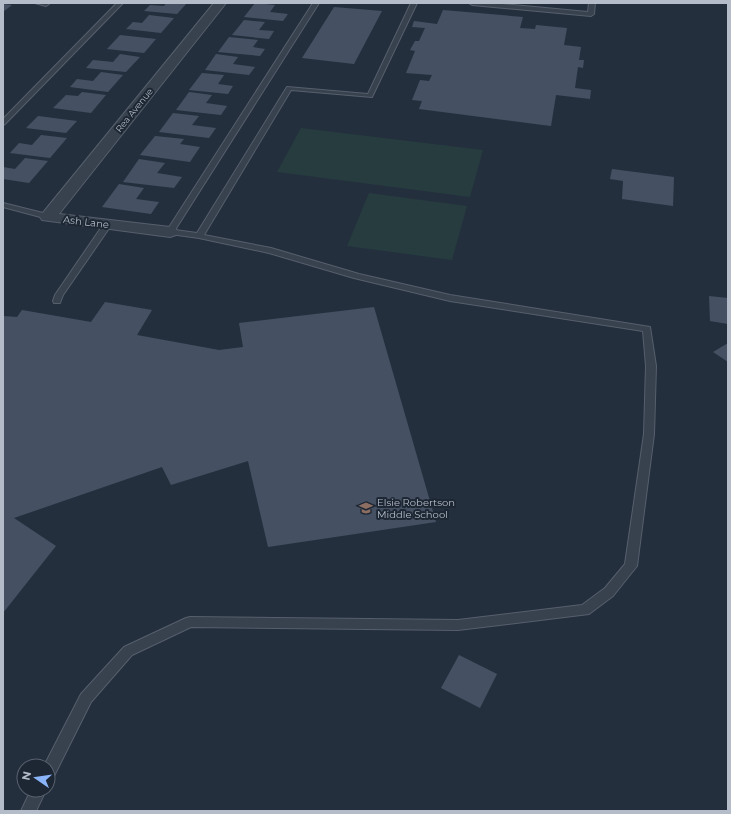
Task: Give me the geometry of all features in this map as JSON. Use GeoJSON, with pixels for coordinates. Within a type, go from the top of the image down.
{"type":"FeatureCollection","features":[{"type":"Feature","properties":{"kind":"street","name":"Rea Avenue"},"geometry":{"type":"LineString","coordinates":[[48,217],[220,3]]}},
{"type":"Feature","properties":{"kind":"street","name":"Ash Lane"},"geometry":{"type":"LineString","coordinates":[[48,217],[170,232]]}},
{"type":"Feature","properties":{"kind":"lane"},"geometry":{"type":"LineString","coordinates":[[38,3],[46,4]]}},
{"type":"Feature","properties":{"kind":"lane"},"geometry":{"type":"LineString","coordinates":[[3,123],[120,3]]}},
{"type":"Feature","properties":{"kind":"lane"},"geometry":{"type":"LineString","coordinates":[[56,758],[86,698],[128,651],[190,622],[458,625],[585,610],[610,592],[631,566],[649,434],[651,366],[648,329],[450,298],[357,276],[271,250],[170,232],[316,3]]}},
{"type":"Feature","properties":{"kind":"lane"},"geometry":{"type":"LineString","coordinates":[[199,236],[289,88],[370,96],[414,3]]}},
{"type":"Feature","properties":{"kind":"lane"},"geometry":{"type":"LineString","coordinates":[[472,3],[591,14],[592,3]]}},
{"type":"Feature","properties":{"kind":"lane","name":"Ash Lane"},"geometry":{"type":"LineString","coordinates":[[3,205],[48,217]]}},
{"type":"Feature","properties":{"kind":"lane"},"geometry":{"type":"LineString","coordinates":[[57,301],[59,295],[108,224]]}},
{"type":"Feature","properties":{"kind":"lane"},"geometry":{"type":"LineString","coordinates":[[28,811],[35,798]]}},
{"type":"Feature","properties":{"kind":"green space"},"geometry":{"type":"Polygon","coordinates":[[[301,128],[483,150],[470,197],[277,172],[301,128]]]}},
{"type":"Feature","properties":{"kind":"green space"},"geometry":{"type":"Polygon","coordinates":[[[369,193],[467,206],[452,260],[347,246],[369,193]]]}},
{"type":"Feature","properties":{"kind":"building"},"geometry":{"type":"Polygon","coordinates":[[[166,3],[187,3],[177,14],[144,11],[150,5],[164,6],[166,3]]]}},
{"type":"Feature","properties":{"kind":"building"},"geometry":{"type":"Polygon","coordinates":[[[255,3],[275,5],[270,12],[288,14],[283,21],[244,17],[255,3]]]}},
{"type":"Feature","properties":{"kind":"building"},"geometry":{"type":"Polygon","coordinates":[[[3,4],[12,5],[3,12],[3,4]]]}},
{"type":"Feature","properties":{"kind":"building"},"geometry":{"type":"Polygon","coordinates":[[[334,7],[382,11],[354,64],[302,58],[334,7]]]}},
{"type":"Feature","properties":{"kind":"building"},"geometry":{"type":"Polygon","coordinates":[[[443,10],[523,17],[520,28],[535,29],[536,25],[567,28],[564,45],[581,47],[579,60],[584,60],[583,68],[578,67],[575,88],[591,90],[590,99],[556,95],[551,126],[419,109],[422,101],[412,100],[420,80],[429,81],[432,75],[406,73],[415,51],[410,50],[415,41],[419,41],[425,28],[412,27],[414,21],[437,24],[443,10]]]}},
{"type":"Feature","properties":{"kind":"building"},"geometry":{"type":"Polygon","coordinates":[[[149,15],[174,18],[161,33],[126,29],[133,22],[142,23],[149,15]]]}},
{"type":"Feature","properties":{"kind":"building"},"geometry":{"type":"Polygon","coordinates":[[[244,20],[265,22],[259,30],[274,31],[269,39],[232,35],[244,20]]]}},
{"type":"Feature","properties":{"kind":"building"},"geometry":{"type":"Polygon","coordinates":[[[120,35],[156,39],[144,53],[107,49],[120,35]]]}},
{"type":"Feature","properties":{"kind":"building"},"geometry":{"type":"Polygon","coordinates":[[[229,37],[258,40],[253,47],[265,49],[260,56],[218,52],[229,37]]]}},
{"type":"Feature","properties":{"kind":"building"},"geometry":{"type":"Polygon","coordinates":[[[120,54],[140,57],[126,72],[86,68],[93,60],[113,62],[120,54]]]}},
{"type":"Feature","properties":{"kind":"building"},"geometry":{"type":"Polygon","coordinates":[[[216,54],[238,57],[233,64],[255,67],[249,75],[205,70],[216,54]]]}},
{"type":"Feature","properties":{"kind":"building"},"geometry":{"type":"Polygon","coordinates":[[[101,72],[123,75],[108,92],[70,87],[77,79],[93,81],[101,72]]]}},
{"type":"Feature","properties":{"kind":"building"},"geometry":{"type":"Polygon","coordinates":[[[202,73],[224,75],[218,84],[233,86],[228,94],[189,90],[202,73]]]}},
{"type":"Feature","properties":{"kind":"building"},"geometry":{"type":"Polygon","coordinates":[[[82,92],[106,95],[91,113],[53,108],[66,95],[78,96],[82,92]]]}},
{"type":"Feature","properties":{"kind":"building"},"geometry":{"type":"Polygon","coordinates":[[[189,92],[212,95],[206,103],[227,106],[221,115],[176,110],[189,92]]]}},
{"type":"Feature","properties":{"kind":"building"},"geometry":{"type":"Polygon","coordinates":[[[173,113],[199,116],[192,125],[216,128],[209,138],[159,132],[173,113]]]}},
{"type":"Feature","properties":{"kind":"building"},"geometry":{"type":"Polygon","coordinates":[[[38,116],[77,121],[66,133],[26,128],[38,116]]]}},
{"type":"Feature","properties":{"kind":"building"},"geometry":{"type":"Polygon","coordinates":[[[41,135],[67,138],[50,158],[10,153],[19,143],[32,145],[41,135]]]}},
{"type":"Feature","properties":{"kind":"building"},"geometry":{"type":"Polygon","coordinates":[[[155,136],[184,139],[180,144],[200,147],[190,162],[140,155],[155,136]]]}},
{"type":"Feature","properties":{"kind":"building"},"geometry":{"type":"Polygon","coordinates":[[[25,158],[48,161],[29,183],[3,179],[3,167],[15,169],[25,158]]]}},
{"type":"Feature","properties":{"kind":"building"},"geometry":{"type":"Polygon","coordinates":[[[139,159],[165,163],[157,173],[182,177],[174,188],[123,182],[139,159]]]}},
{"type":"Feature","properties":{"kind":"building"},"geometry":{"type":"Polygon","coordinates":[[[612,169],[674,177],[673,206],[622,199],[623,181],[610,179],[612,169]]]}},
{"type":"Feature","properties":{"kind":"building"},"geometry":{"type":"Polygon","coordinates":[[[119,184],[144,188],[136,199],[159,202],[151,214],[102,207],[119,184]]]}},
{"type":"Feature","properties":{"kind":"building"},"geometry":{"type":"Polygon","coordinates":[[[709,296],[728,298],[728,324],[710,321],[709,296]]]}},
{"type":"Feature","properties":{"kind":"building"},"geometry":{"type":"Polygon","coordinates":[[[105,302],[152,310],[137,335],[219,350],[243,347],[239,323],[374,307],[436,522],[268,547],[248,461],[171,485],[162,467],[14,518],[56,546],[3,613],[3,316],[17,317],[22,310],[91,322],[105,302]]]}},
{"type":"Feature","properties":{"kind":"building"},"geometry":{"type":"Polygon","coordinates":[[[728,343],[728,362],[713,352],[728,343]]]}},
{"type":"Feature","properties":{"kind":"building"},"geometry":{"type":"Polygon","coordinates":[[[459,655],[497,674],[480,708],[441,688],[459,655]]]}},
{"type":"Feature","properties":{"kind":"place","name":"Elsie Robertson Middle School"},"geometry":{"type":"Point","coordinates":[366,508]}}]}
